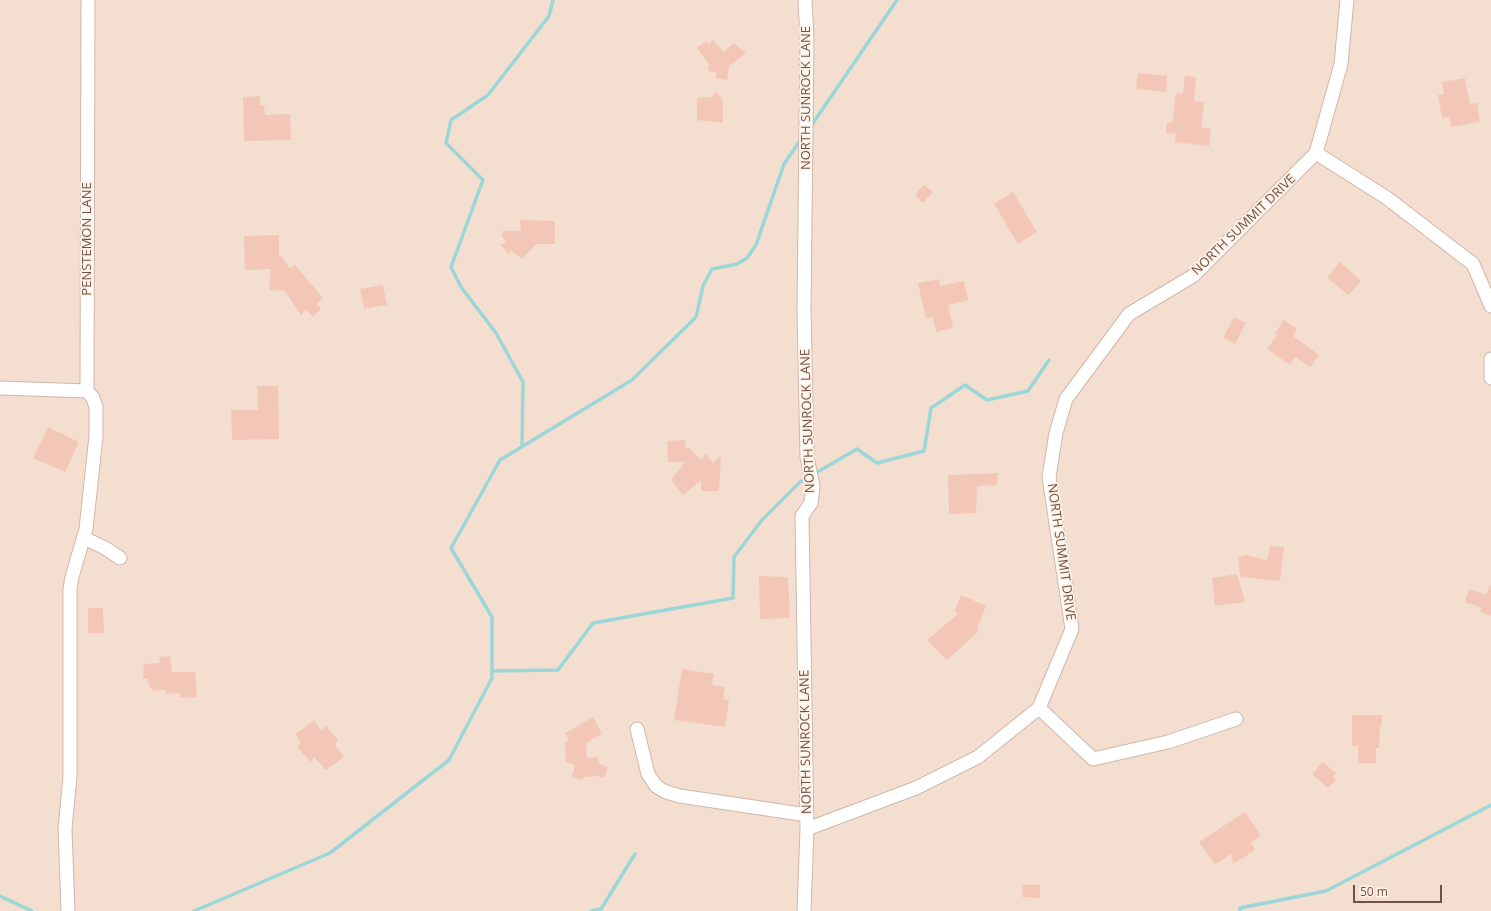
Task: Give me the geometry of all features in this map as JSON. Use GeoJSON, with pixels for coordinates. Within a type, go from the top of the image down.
{"type":"FeatureCollection","features":[{"type":"Feature","properties":{"kind":"street","name":"PENSTEMON LANE"},"geometry":{"type":"LineString","coordinates":[[88,0],[88,391]]}},
{"type":"Feature","properties":{"kind":"street","name":"NORTH SUNROCK LANE"},"geometry":{"type":"LineString","coordinates":[[804,911],[807,815],[802,516],[811,503],[813,486],[807,457],[804,318],[807,39],[805,0]]}},
{"type":"Feature","properties":{"kind":"street","name":"NORTH SUMMIT DRIVE"},"geometry":{"type":"LineString","coordinates":[[807,829],[916,788],[978,757],[1039,708],[1072,629],[1049,477],[1056,433],[1066,399],[1129,314],[1193,276],[1316,153],[1341,64],[1347,0]]}},
{"type":"Feature","properties":{"kind":"street"},"geometry":{"type":"LineString","coordinates":[[1316,153],[1387,198],[1473,264],[1491,306]]}},
{"type":"Feature","properties":{"kind":"street"},"geometry":{"type":"LineString","coordinates":[[1491,359],[1491,378]]}},
{"type":"Feature","properties":{"kind":"street"},"geometry":{"type":"LineString","coordinates":[[0,388],[88,391],[93,398],[96,407],[96,436],[86,529],[70,589],[70,776],[65,829],[68,911]]}},
{"type":"Feature","properties":{"kind":"street"},"geometry":{"type":"LineString","coordinates":[[84,538],[105,548],[120,558]]}},
{"type":"Feature","properties":{"kind":"street"},"geometry":{"type":"LineString","coordinates":[[1039,708],[1093,759],[1168,742],[1236,719]]}},
{"type":"Feature","properties":{"kind":"street"},"geometry":{"type":"LineString","coordinates":[[637,729],[648,774],[656,786],[666,792],[680,796],[807,815]]}},
{"type":"Feature","properties":{"kind":"shaded area"},"geometry":{"type":"Polygon","coordinates":[[[0,0],[1491,0],[1491,911],[0,911],[0,0]]]}},
{"type":"Feature","properties":{"kind":"building"},"geometry":{"type":"Polygon","coordinates":[[[713,40],[724,52],[734,43],[746,53],[729,66],[727,80],[716,78],[716,72],[708,71],[709,64],[697,48],[706,41],[709,44],[713,40]]]}},
{"type":"Feature","properties":{"kind":"building"},"geometry":{"type":"Polygon","coordinates":[[[1138,73],[1167,76],[1166,92],[1136,89],[1138,73]]]}},
{"type":"Feature","properties":{"kind":"building"},"geometry":{"type":"Polygon","coordinates":[[[1185,76],[1196,77],[1194,101],[1204,102],[1201,127],[1211,129],[1209,146],[1175,142],[1176,134],[1166,133],[1167,122],[1172,123],[1176,93],[1183,94],[1185,76]]]}},
{"type":"Feature","properties":{"kind":"building"},"geometry":{"type":"Polygon","coordinates":[[[1465,78],[1470,104],[1477,103],[1480,122],[1451,127],[1449,117],[1442,118],[1438,95],[1444,94],[1442,82],[1465,78]]]}},
{"type":"Feature","properties":{"kind":"building"},"geometry":{"type":"Polygon","coordinates":[[[717,92],[723,102],[723,123],[697,120],[697,98],[711,97],[717,92]]]}},
{"type":"Feature","properties":{"kind":"building"},"geometry":{"type":"Polygon","coordinates":[[[260,96],[260,106],[264,106],[265,115],[290,114],[291,140],[244,141],[243,97],[260,96]]]}},
{"type":"Feature","properties":{"kind":"building"},"geometry":{"type":"Polygon","coordinates":[[[924,185],[933,192],[923,203],[915,195],[924,185]]]}},
{"type":"Feature","properties":{"kind":"building"},"geometry":{"type":"Polygon","coordinates":[[[1013,192],[1037,232],[1018,244],[994,204],[1013,192]]]}},
{"type":"Feature","properties":{"kind":"building"},"geometry":{"type":"Polygon","coordinates":[[[520,220],[555,221],[555,244],[536,244],[522,259],[511,250],[509,254],[500,245],[506,242],[501,235],[503,234],[502,231],[521,231],[520,220]]]}},
{"type":"Feature","properties":{"kind":"building"},"geometry":{"type":"Polygon","coordinates":[[[279,235],[279,254],[290,268],[295,265],[323,298],[317,304],[321,309],[313,317],[306,310],[301,315],[285,291],[269,290],[271,269],[245,270],[244,236],[279,235]]]}},
{"type":"Feature","properties":{"kind":"building"},"geometry":{"type":"Polygon","coordinates":[[[1340,262],[1361,281],[1348,295],[1327,278],[1340,262]]]}},
{"type":"Feature","properties":{"kind":"building"},"geometry":{"type":"Polygon","coordinates":[[[939,279],[940,286],[964,281],[968,300],[948,305],[953,328],[936,332],[933,317],[926,318],[918,283],[939,279]]]}},
{"type":"Feature","properties":{"kind":"building"},"geometry":{"type":"Polygon","coordinates":[[[383,285],[387,305],[364,309],[360,289],[383,285]]]}},
{"type":"Feature","properties":{"kind":"building"},"geometry":{"type":"Polygon","coordinates":[[[1234,317],[1246,323],[1235,344],[1223,338],[1234,317]]]}},
{"type":"Feature","properties":{"kind":"building"},"geometry":{"type":"Polygon","coordinates":[[[1284,320],[1297,329],[1293,336],[1319,355],[1310,367],[1295,357],[1290,365],[1267,349],[1277,335],[1275,333],[1284,320]]]}},
{"type":"Feature","properties":{"kind":"building"},"geometry":{"type":"Polygon","coordinates":[[[257,386],[278,386],[279,439],[232,440],[231,410],[258,410],[257,386]]]}},
{"type":"Feature","properties":{"kind":"building"},"geometry":{"type":"Polygon","coordinates":[[[48,427],[79,442],[65,472],[33,458],[48,427]]]}},
{"type":"Feature","properties":{"kind":"building"},"geometry":{"type":"Polygon","coordinates":[[[685,440],[686,448],[690,448],[701,460],[706,454],[713,463],[721,455],[719,491],[701,491],[701,480],[683,495],[671,480],[685,462],[668,462],[667,441],[685,440]]]}},
{"type":"Feature","properties":{"kind":"building"},"geometry":{"type":"Polygon","coordinates":[[[998,473],[997,485],[977,486],[976,513],[949,514],[948,475],[998,473]]]}},
{"type":"Feature","properties":{"kind":"building"},"geometry":{"type":"Polygon","coordinates":[[[1270,546],[1284,547],[1280,581],[1240,577],[1238,557],[1246,555],[1267,560],[1270,546]]]}},
{"type":"Feature","properties":{"kind":"building"},"geometry":{"type":"Polygon","coordinates":[[[1237,574],[1245,602],[1215,606],[1212,578],[1237,574]]]}},
{"type":"Feature","properties":{"kind":"building"},"geometry":{"type":"Polygon","coordinates":[[[759,576],[788,577],[790,618],[760,619],[759,576]]]}},
{"type":"Feature","properties":{"kind":"building"},"geometry":{"type":"Polygon","coordinates":[[[1490,585],[1491,616],[1480,612],[1482,608],[1465,602],[1469,589],[1486,595],[1490,585]]]}},
{"type":"Feature","properties":{"kind":"building"},"geometry":{"type":"Polygon","coordinates":[[[961,595],[986,606],[977,629],[978,632],[947,660],[927,640],[958,614],[955,610],[961,595]]]}},
{"type":"Feature","properties":{"kind":"building"},"geometry":{"type":"Polygon","coordinates":[[[88,608],[103,608],[104,633],[88,633],[88,608]]]}},
{"type":"Feature","properties":{"kind":"building"},"geometry":{"type":"Polygon","coordinates":[[[170,656],[172,672],[195,672],[197,697],[180,698],[180,693],[165,694],[166,690],[154,691],[149,686],[148,679],[143,679],[144,664],[160,663],[159,657],[170,656]]]}},
{"type":"Feature","properties":{"kind":"building"},"geometry":{"type":"Polygon","coordinates":[[[682,669],[714,674],[712,685],[725,687],[723,699],[729,700],[725,727],[674,720],[682,669]]]}},
{"type":"Feature","properties":{"kind":"building"},"geometry":{"type":"Polygon","coordinates":[[[1352,715],[1382,715],[1379,748],[1376,748],[1376,763],[1358,763],[1358,746],[1352,746],[1352,715]]]}},
{"type":"Feature","properties":{"kind":"building"},"geometry":{"type":"Polygon","coordinates":[[[593,717],[602,734],[586,743],[587,758],[597,757],[600,764],[608,767],[604,778],[598,776],[585,777],[581,780],[572,776],[575,765],[566,762],[565,742],[569,740],[565,733],[593,717]]]}},
{"type":"Feature","properties":{"kind":"building"},"geometry":{"type":"Polygon","coordinates":[[[314,720],[321,731],[326,726],[338,740],[335,745],[344,757],[326,770],[314,757],[311,762],[297,747],[301,743],[296,734],[314,720]]]}},
{"type":"Feature","properties":{"kind":"building"},"geometry":{"type":"Polygon","coordinates":[[[1323,762],[1336,773],[1333,777],[1336,780],[1328,788],[1312,774],[1323,762]]]}},
{"type":"Feature","properties":{"kind":"building"},"geometry":{"type":"Polygon","coordinates":[[[1245,812],[1261,836],[1251,842],[1255,850],[1233,864],[1231,854],[1215,865],[1199,842],[1245,812]]]}},
{"type":"Feature","properties":{"kind":"building"},"geometry":{"type":"Polygon","coordinates":[[[1023,885],[1040,885],[1040,898],[1022,897],[1023,885]]]}},
{"type":"Feature","properties":{"kind":"waterway"},"geometry":{"type":"LineString","coordinates":[[522,447],[523,382],[496,333],[461,287],[451,267],[483,180],[446,143],[451,120],[488,95],[549,16],[553,0]]}},
{"type":"Feature","properties":{"kind":"waterway"},"geometry":{"type":"LineString","coordinates":[[811,126],[897,0]]}},
{"type":"Feature","properties":{"kind":"waterway"},"geometry":{"type":"LineString","coordinates":[[194,911],[330,853],[449,760],[492,678],[492,617],[451,548],[500,460],[632,380],[696,317],[703,286],[712,269],[737,264],[747,258],[756,245],[784,164],[802,138]]}},
{"type":"Feature","properties":{"kind":"waterway"},"geometry":{"type":"LineString","coordinates":[[814,474],[857,449],[877,463],[924,451],[931,408],[965,385],[987,400],[1028,391],[1049,360]]}},
{"type":"Feature","properties":{"kind":"waterway"},"geometry":{"type":"LineString","coordinates":[[492,671],[558,670],[593,623],[733,598],[734,557],[762,520],[800,482],[809,477]]}},
{"type":"Feature","properties":{"kind":"waterway"},"geometry":{"type":"LineString","coordinates":[[1240,911],[1240,908],[1326,891],[1491,805]]}},
{"type":"Feature","properties":{"kind":"waterway"},"geometry":{"type":"LineString","coordinates":[[591,911],[601,909],[635,854]]}},
{"type":"Feature","properties":{"kind":"waterway"},"geometry":{"type":"LineString","coordinates":[[0,896],[32,911]]}}]}
